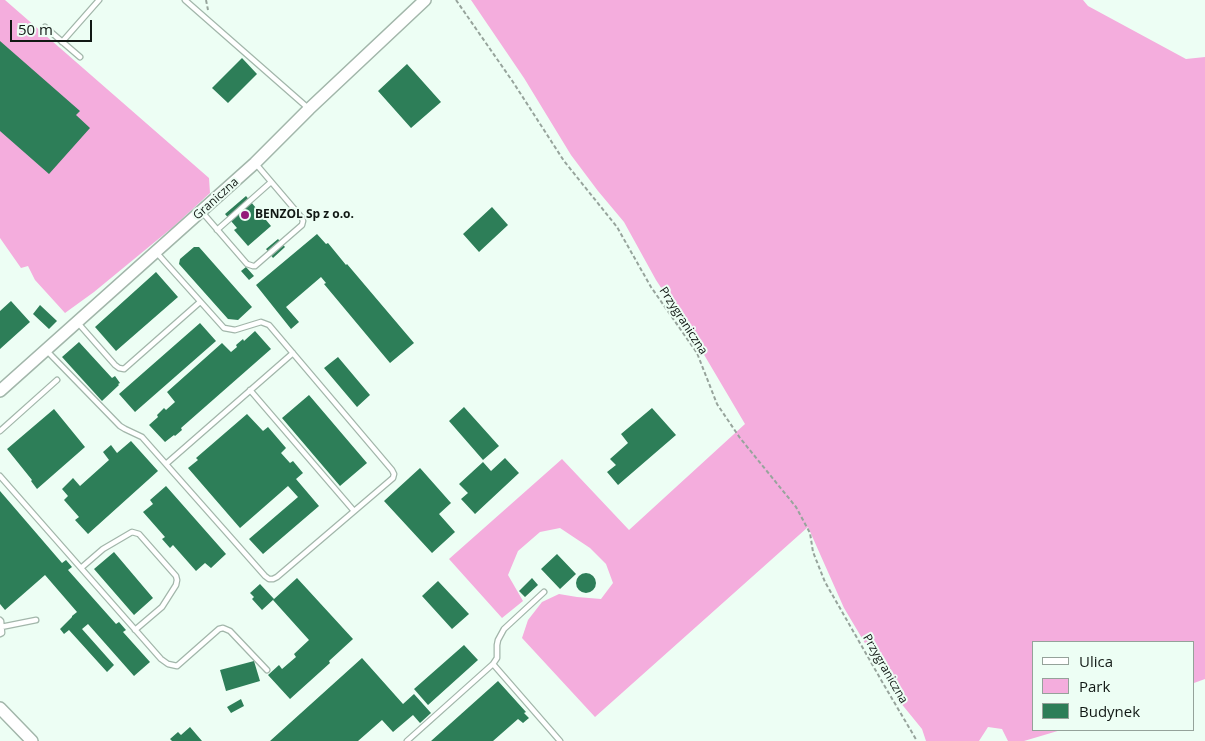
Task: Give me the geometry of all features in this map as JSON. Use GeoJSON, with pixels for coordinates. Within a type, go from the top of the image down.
{"type":"FeatureCollection","features":[{"type":"Feature","properties":{"kind":"street","name":"Graniczna"},"geometry":{"type":"LineString","coordinates":[[0,391],[255,163],[309,109],[426,0]]}},
{"type":"Feature","properties":{"kind":"street"},"geometry":{"type":"LineString","coordinates":[[0,708],[32,741]]}},
{"type":"Feature","properties":{"kind":"lane"},"geometry":{"type":"LineString","coordinates":[[62,42],[99,0]]}},
{"type":"Feature","properties":{"kind":"lane"},"geometry":{"type":"LineString","coordinates":[[185,0],[309,109]]}},
{"type":"Feature","properties":{"kind":"lane"},"geometry":{"type":"LineString","coordinates":[[45,27],[80,58]]}},
{"type":"Feature","properties":{"kind":"lane"},"geometry":{"type":"LineString","coordinates":[[201,211],[248,264],[253,266],[302,225],[302,218],[255,163]]}},
{"type":"Feature","properties":{"kind":"lane"},"geometry":{"type":"LineString","coordinates":[[217,230],[271,182]]}},
{"type":"Feature","properties":{"kind":"lane"},"geometry":{"type":"LineString","coordinates":[[46,350],[120,426],[142,437],[269,579],[277,577],[393,478],[392,470],[269,325],[258,323],[235,330],[224,328],[156,252]]}},
{"type":"Feature","properties":{"kind":"lane"},"geometry":{"type":"LineString","coordinates":[[77,322],[119,368],[124,369],[200,302]]}},
{"type":"Feature","properties":{"kind":"lane"},"geometry":{"type":"LineString","coordinates":[[166,464],[293,353]]}},
{"type":"Feature","properties":{"kind":"lane"},"geometry":{"type":"LineString","coordinates":[[0,431],[57,380]]}},
{"type":"Feature","properties":{"kind":"lane"},"geometry":{"type":"LineString","coordinates":[[250,390],[354,511]]}},
{"type":"Feature","properties":{"kind":"lane"},"geometry":{"type":"LineString","coordinates":[[0,476],[161,660],[177,666],[220,629],[226,629],[267,670]]}},
{"type":"Feature","properties":{"kind":"lane"},"geometry":{"type":"LineString","coordinates":[[81,568],[103,549],[132,532],[139,534],[176,576],[176,585],[162,607],[135,630]]}},
{"type":"Feature","properties":{"kind":"lane"},"geometry":{"type":"LineString","coordinates":[[407,741],[494,664],[497,658],[498,640],[504,629],[544,592]]}},
{"type":"Feature","properties":{"kind":"lane"},"geometry":{"type":"LineString","coordinates":[[0,620],[2,627],[2,633],[0,634]]}},
{"type":"Feature","properties":{"kind":"lane"},"geometry":{"type":"LineString","coordinates":[[2,627],[36,620]]}},
{"type":"Feature","properties":{"kind":"lane"},"geometry":{"type":"LineString","coordinates":[[494,664],[560,741]]}},
{"type":"Feature","properties":{"kind":"path","name":"Przygraniczna"},"geometry":{"type":"LineString","coordinates":[[456,0],[513,82],[564,161],[617,227],[650,287],[697,353],[717,404],[740,438],[796,507],[810,533],[813,552],[825,582],[884,686],[918,741]]}},
{"type":"Feature","properties":{"kind":"green space"},"geometry":{"type":"Polygon","coordinates":[[[0,0],[5,0],[209,178],[210,193],[173,227],[94,292],[65,313],[35,280],[28,266],[21,268],[0,238],[0,0]]]}},
{"type":"Feature","properties":{"kind":"green space"},"geometry":{"type":"Polygon","coordinates":[[[471,0],[1083,0],[1088,6],[1186,59],[1205,57],[1205,679],[1195,683],[1195,641],[1032,641],[1032,731],[1058,731],[1024,741],[1008,741],[1002,729],[988,727],[979,741],[926,741],[922,729],[900,702],[844,608],[808,527],[595,717],[522,638],[528,620],[542,602],[559,594],[601,599],[613,583],[606,564],[590,548],[560,528],[540,532],[518,551],[508,575],[523,601],[502,618],[449,559],[562,459],[629,530],[745,424],[693,336],[656,280],[624,222],[571,155],[524,78],[471,0]]]}},
{"type":"Feature","properties":{"kind":"building"},"geometry":{"type":"Polygon","coordinates":[[[0,41],[80,111],[76,115],[90,128],[49,174],[0,131],[0,41]]]}},
{"type":"Feature","properties":{"kind":"building"},"geometry":{"type":"Polygon","coordinates":[[[242,58],[257,74],[228,103],[212,88],[242,58]]]}},
{"type":"Feature","properties":{"kind":"building"},"geometry":{"type":"Polygon","coordinates":[[[407,64],[441,102],[411,128],[378,91],[407,64]]]}},
{"type":"Feature","properties":{"kind":"building"},"geometry":{"type":"Polygon","coordinates":[[[246,196],[271,226],[248,246],[234,230],[237,228],[225,214],[246,196]]]}},
{"type":"Feature","properties":{"kind":"building"},"geometry":{"type":"Polygon","coordinates":[[[492,207],[508,225],[479,252],[463,234],[492,207]]]}},
{"type":"Feature","properties":{"kind":"building"},"geometry":{"type":"Polygon","coordinates":[[[317,234],[347,264],[414,343],[390,363],[324,284],[326,283],[321,277],[286,307],[299,322],[291,329],[256,285],[317,234]]]}},
{"type":"Feature","properties":{"kind":"building"},"geometry":{"type":"Polygon","coordinates":[[[278,239],[285,247],[273,258],[266,249],[278,239]]]}},
{"type":"Feature","properties":{"kind":"building"},"geometry":{"type":"Polygon","coordinates":[[[194,247],[199,247],[252,307],[238,320],[228,319],[179,264],[180,259],[194,247]]]}},
{"type":"Feature","properties":{"kind":"building"},"geometry":{"type":"Polygon","coordinates":[[[246,267],[254,276],[249,280],[241,271],[246,267]]]}},
{"type":"Feature","properties":{"kind":"building"},"geometry":{"type":"Polygon","coordinates":[[[156,272],[178,297],[116,351],[95,327],[156,272]]]}},
{"type":"Feature","properties":{"kind":"building"},"geometry":{"type":"Polygon","coordinates":[[[11,301],[30,322],[0,349],[0,311],[11,301]]]}},
{"type":"Feature","properties":{"kind":"building"},"geometry":{"type":"Polygon","coordinates":[[[40,305],[57,321],[49,329],[33,314],[40,305]]]}},
{"type":"Feature","properties":{"kind":"building"},"geometry":{"type":"Polygon","coordinates":[[[200,323],[216,341],[135,412],[119,394],[200,323]]]}},
{"type":"Feature","properties":{"kind":"building"},"geometry":{"type":"Polygon","coordinates":[[[255,331],[271,349],[181,428],[182,430],[165,442],[149,425],[164,408],[166,410],[175,402],[167,392],[222,343],[231,352],[237,347],[236,345],[243,339],[244,341],[255,331]]]}},
{"type":"Feature","properties":{"kind":"building"},"geometry":{"type":"Polygon","coordinates":[[[79,342],[112,378],[115,376],[120,383],[102,401],[62,357],[79,342]]]}},
{"type":"Feature","properties":{"kind":"building"},"geometry":{"type":"Polygon","coordinates":[[[338,357],[370,395],[357,407],[324,368],[338,357]]]}},
{"type":"Feature","properties":{"kind":"building"},"geometry":{"type":"Polygon","coordinates":[[[309,395],[367,463],[340,486],[282,418],[309,395]]]}},
{"type":"Feature","properties":{"kind":"building"},"geometry":{"type":"Polygon","coordinates":[[[464,407],[499,446],[483,460],[449,421],[464,407]]]}},
{"type":"Feature","properties":{"kind":"building"},"geometry":{"type":"Polygon","coordinates":[[[652,408],[676,435],[618,485],[607,472],[616,465],[610,459],[628,443],[621,434],[652,408]]]}},
{"type":"Feature","properties":{"kind":"building"},"geometry":{"type":"Polygon","coordinates":[[[54,409],[85,447],[37,489],[7,449],[54,409]]]}},
{"type":"Feature","properties":{"kind":"building"},"geometry":{"type":"Polygon","coordinates":[[[247,414],[263,431],[268,427],[286,448],[281,453],[290,463],[293,461],[303,473],[296,479],[319,506],[263,554],[249,539],[298,497],[288,486],[240,528],[188,468],[198,460],[196,458],[247,414]]]}},
{"type":"Feature","properties":{"kind":"building"},"geometry":{"type":"Polygon","coordinates":[[[131,441],[158,471],[88,534],[75,520],[79,517],[64,500],[68,496],[62,489],[73,478],[80,486],[109,460],[103,452],[111,445],[117,453],[131,441]]]}},
{"type":"Feature","properties":{"kind":"building"},"geometry":{"type":"Polygon","coordinates":[[[505,458],[519,473],[475,514],[461,499],[468,493],[459,484],[483,462],[491,471],[505,458]]]}},
{"type":"Feature","properties":{"kind":"building"},"geometry":{"type":"Polygon","coordinates":[[[420,468],[451,503],[439,514],[455,532],[432,553],[384,501],[420,468]]]}},
{"type":"Feature","properties":{"kind":"building"},"geometry":{"type":"Polygon","coordinates":[[[166,486],[226,554],[211,568],[205,563],[196,571],[173,545],[170,548],[162,539],[165,537],[143,512],[153,504],[150,500],[166,486]]]}},
{"type":"Feature","properties":{"kind":"building"},"geometry":{"type":"Polygon","coordinates":[[[0,491],[62,563],[66,560],[72,567],[68,570],[116,624],[119,622],[126,630],[123,632],[150,662],[134,676],[88,624],[82,629],[114,665],[107,672],[69,630],[64,634],[60,629],[77,612],[45,575],[5,610],[0,604],[0,491]]]}},
{"type":"Feature","properties":{"kind":"building"},"geometry":{"type":"Polygon","coordinates":[[[114,552],[153,598],[134,615],[94,569],[114,552]]]}},
{"type":"Feature","properties":{"kind":"building"},"geometry":{"type":"Polygon","coordinates":[[[557,554],[576,574],[560,589],[541,569],[557,554]]]}},
{"type":"Feature","properties":{"kind":"building"},"geometry":{"type":"Polygon","coordinates":[[[586,573],[593,576],[596,583],[593,590],[586,593],[579,590],[576,583],[579,576],[586,573]]]}},
{"type":"Feature","properties":{"kind":"building"},"geometry":{"type":"Polygon","coordinates":[[[297,578],[353,639],[329,661],[330,663],[290,699],[268,675],[279,665],[282,669],[296,657],[294,654],[309,640],[273,600],[297,578]]]}},
{"type":"Feature","properties":{"kind":"building"},"geometry":{"type":"Polygon","coordinates":[[[532,578],[538,585],[525,597],[519,591],[532,578]]]}},
{"type":"Feature","properties":{"kind":"building"},"geometry":{"type":"Polygon","coordinates":[[[438,581],[469,614],[452,629],[422,596],[438,581]]]}},
{"type":"Feature","properties":{"kind":"building"},"geometry":{"type":"Polygon","coordinates":[[[260,584],[274,599],[262,610],[252,599],[254,597],[250,593],[260,584]]]}},
{"type":"Feature","properties":{"kind":"building"},"geometry":{"type":"Polygon","coordinates":[[[464,645],[478,660],[428,705],[414,689],[464,645]]]}},
{"type":"Feature","properties":{"kind":"building"},"geometry":{"type":"Polygon","coordinates":[[[362,658],[403,704],[414,694],[431,713],[420,723],[413,715],[393,732],[382,720],[358,741],[270,741],[362,658]]]}},
{"type":"Feature","properties":{"kind":"building"},"geometry":{"type":"Polygon","coordinates":[[[254,661],[260,681],[226,691],[220,670],[254,661]]]}},
{"type":"Feature","properties":{"kind":"building"},"geometry":{"type":"Polygon","coordinates":[[[498,681],[526,712],[524,713],[529,718],[523,723],[518,719],[493,741],[431,741],[498,681]]]}},
{"type":"Feature","properties":{"kind":"building"},"geometry":{"type":"Polygon","coordinates":[[[241,699],[244,706],[231,713],[227,707],[241,699]]]}},
{"type":"Feature","properties":{"kind":"building"},"geometry":{"type":"Polygon","coordinates":[[[190,727],[202,741],[172,741],[170,739],[178,732],[181,735],[190,727]]]}},
{"type":"Feature","properties":{"kind":"place","name":"BENZOL Sp z o.o."},"geometry":{"type":"Point","coordinates":[245,215]}}]}
